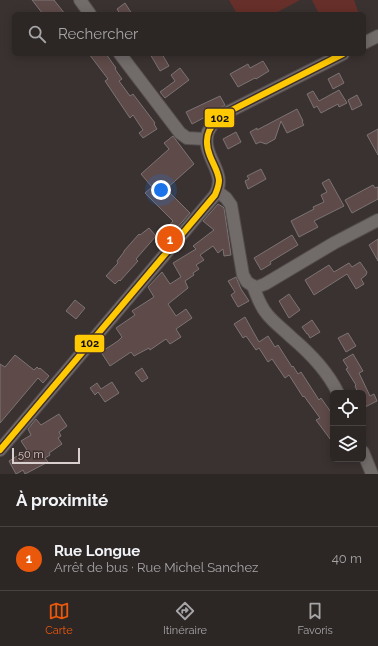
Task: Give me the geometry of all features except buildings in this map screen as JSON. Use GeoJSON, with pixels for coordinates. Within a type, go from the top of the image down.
{"type":"FeatureCollection","features":[{"type":"Feature","properties":{"kind":"street"},"geometry":{"type":"LineString","coordinates":[[80,0],[89,12]]}},
{"type":"Feature","properties":{"kind":"street"},"geometry":{"type":"LineString","coordinates":[[366,42],[378,36]]}},
{"type":"Feature","properties":{"kind":"street"},"geometry":{"type":"LineString","coordinates":[[122,56],[180,133],[187,138],[206,139]]}},
{"type":"Feature","properties":{"kind":"street"},"geometry":{"type":"LineString","coordinates":[[0,450],[212,199],[219,187],[219,177],[207,148],[206,139],[209,130],[215,121],[223,115],[339,56]]}},
{"type":"Feature","properties":{"kind":"street"},"geometry":{"type":"LineString","coordinates":[[217,191],[226,198],[231,205],[243,275],[247,282],[254,286],[261,286],[265,284],[334,243],[378,220]]}},
{"type":"Feature","properties":{"kind":"street"},"geometry":{"type":"LineString","coordinates":[[254,286],[261,305],[267,314],[306,349],[326,373],[336,390]]}},
{"type":"Feature","properties":{"kind":"street"},"geometry":{"type":"LineString","coordinates":[[366,459],[372,474]]}},
{"type":"Feature","properties":{"kind":"shaded area"},"geometry":{"type":"Polygon","coordinates":[[[229,0],[300,0],[278,12],[236,12],[229,0]]]}},
{"type":"Feature","properties":{"kind":"shaded area"},"geometry":{"type":"Polygon","coordinates":[[[312,0],[354,0],[358,12],[318,12],[312,0]]]}},
{"type":"Feature","properties":{"kind":"transit line","name":"102"},"geometry":{"type":"LineString","coordinates":[[0,450],[215,195],[219,180],[217,171],[210,156],[207,142],[207,136],[212,125],[228,112],[339,56]]}},
{"type":"Feature","properties":{"kind":"place","name":"Rue Longue"},"geometry":{"type":"Point","coordinates":[170,239]}}]}
